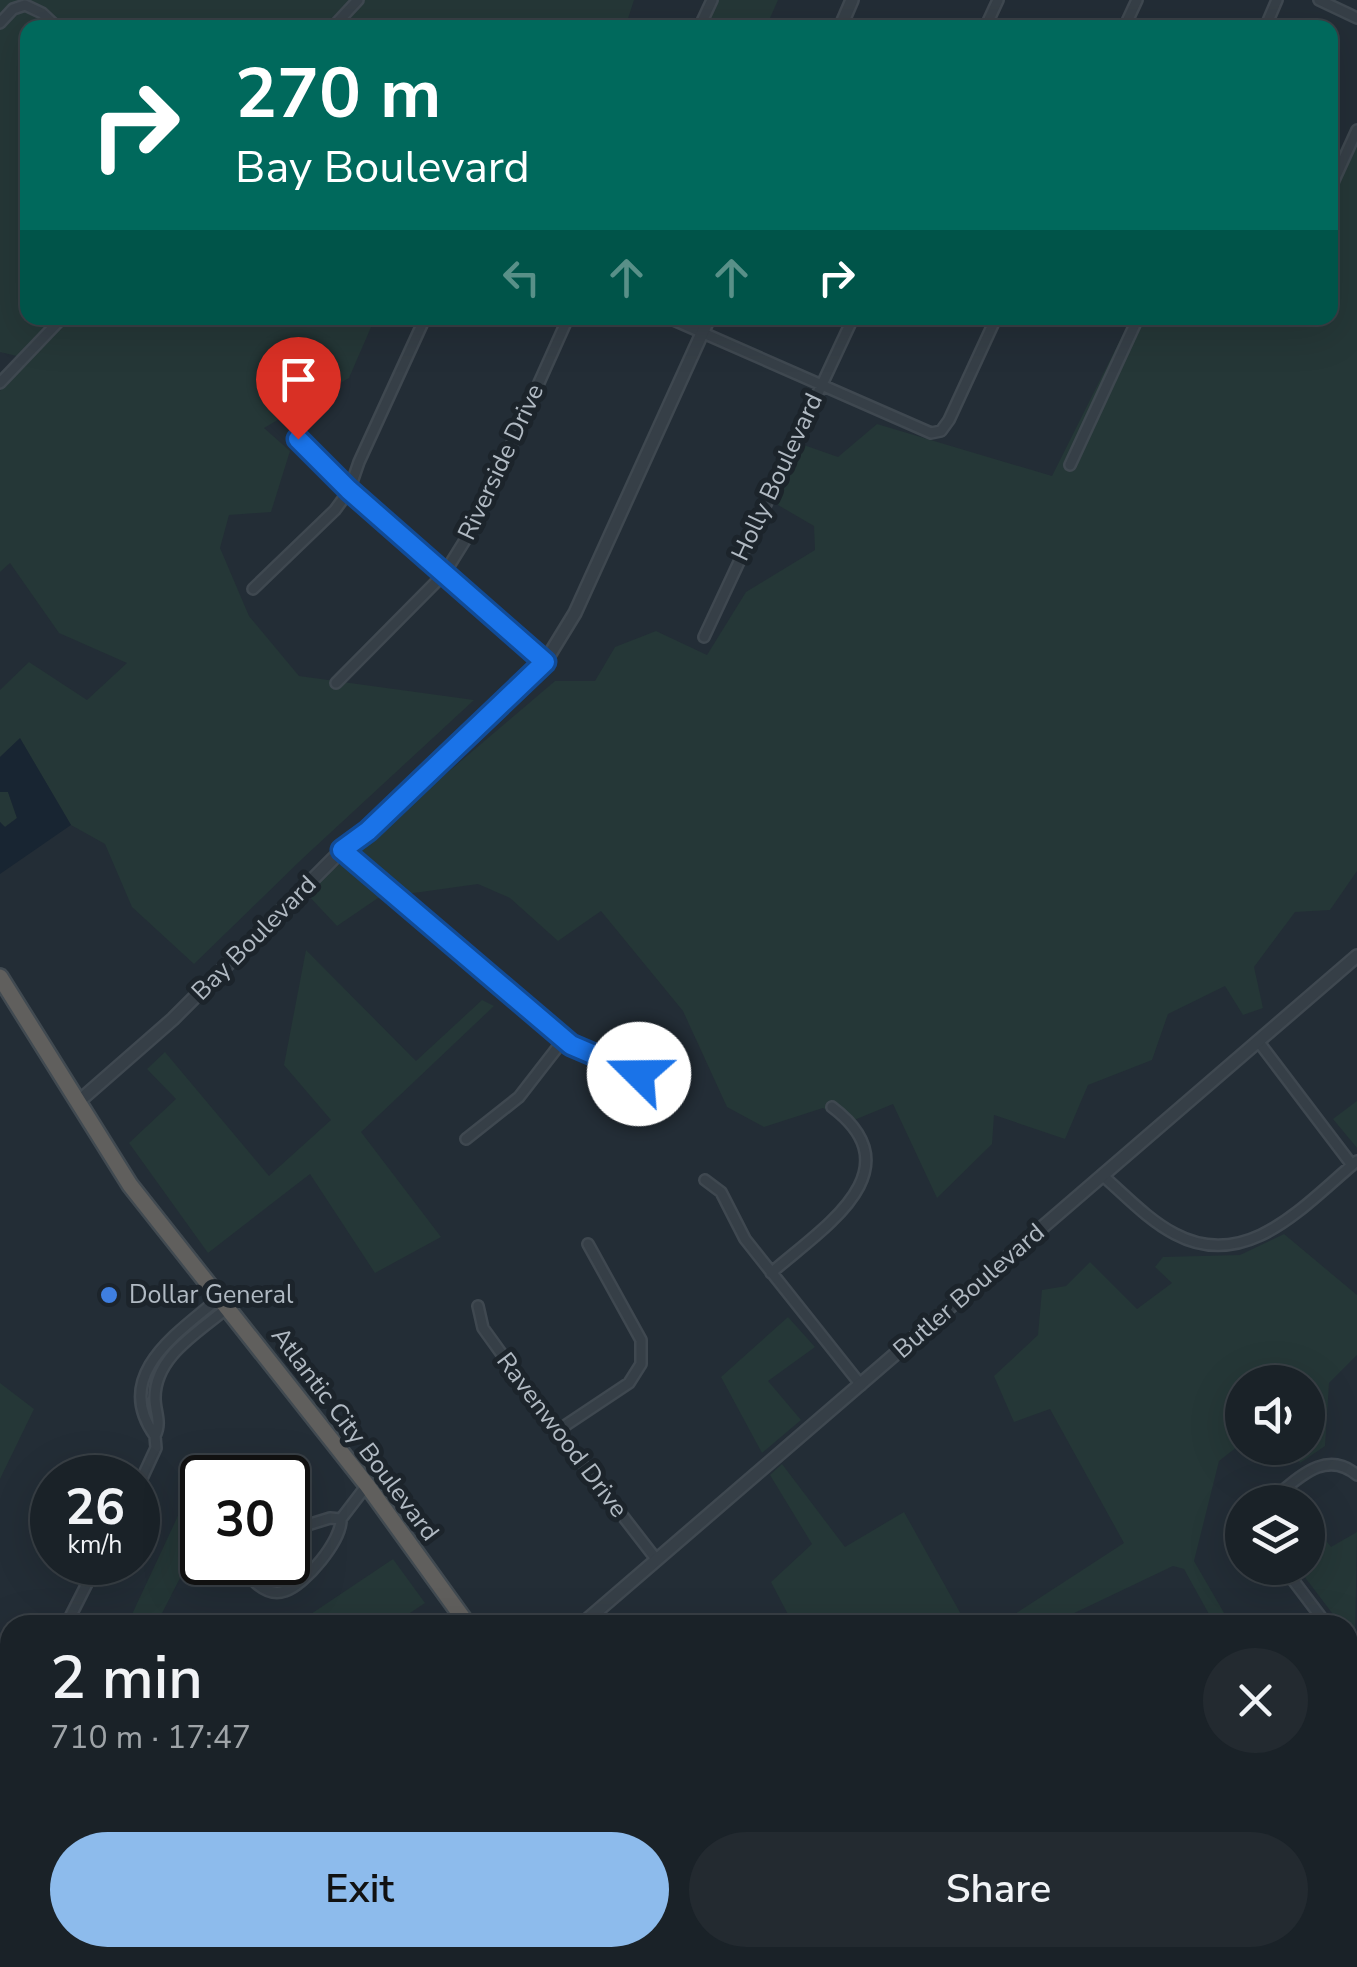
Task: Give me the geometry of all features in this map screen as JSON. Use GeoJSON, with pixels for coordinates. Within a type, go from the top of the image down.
{"type":"FeatureCollection","features":[{"type":"Feature","properties":{"kind":"highway","name":"Atlantic City Boulevard"},"geometry":{"type":"LineString","coordinates":[[0,977],[130,1185],[367,1486],[461,1615]]}},
{"type":"Feature","properties":{"kind":"street"},"geometry":{"type":"LineString","coordinates":[[339,20],[358,0]]}},
{"type":"Feature","properties":{"kind":"street"},"geometry":{"type":"LineString","coordinates":[[1319,0],[1357,18]]}},
{"type":"Feature","properties":{"kind":"street"},"geometry":{"type":"LineString","coordinates":[[0,23],[13,9],[25,5],[49,20]]}},
{"type":"Feature","properties":{"kind":"street"},"geometry":{"type":"LineString","coordinates":[[1338,172],[1357,130]]}},
{"type":"Feature","properties":{"kind":"street"},"geometry":{"type":"LineString","coordinates":[[0,383],[55,325]]}},
{"type":"Feature","properties":{"kind":"street"},"geometry":{"type":"LineString","coordinates":[[253,589],[335,510],[349,490],[423,325]]}},
{"type":"Feature","properties":{"kind":"street","name":"Riverside Drive"},"geometry":{"type":"LineString","coordinates":[[336,682],[444,574],[477,522],[565,325]]}},
{"type":"Feature","properties":{"kind":"street"},"geometry":{"type":"LineString","coordinates":[[684,325],[932,433],[940,431],[956,408],[993,325]]}},
{"type":"Feature","properties":{"kind":"street","name":"Bay Boulevard"},"geometry":{"type":"LineString","coordinates":[[76,1103],[173,1019],[342,850],[382,818],[545,662],[575,614],[706,325]]}},
{"type":"Feature","properties":{"kind":"street","name":"Holly Boulevard"},"geometry":{"type":"LineString","coordinates":[[704,637],[850,325]]}},
{"type":"Feature","properties":{"kind":"street"},"geometry":{"type":"LineString","coordinates":[[1070,465],[1135,325]]}},
{"type":"Feature","properties":{"kind":"street"},"geometry":{"type":"LineString","coordinates":[[298,439],[349,490],[545,662]]}},
{"type":"Feature","properties":{"kind":"street"},"geometry":{"type":"LineString","coordinates":[[342,850],[564,1040],[639,1074]]}},
{"type":"Feature","properties":{"kind":"street","name":"Butler Boulevard"},"geometry":{"type":"LineString","coordinates":[[593,1615],[1357,956]]}},
{"type":"Feature","properties":{"kind":"street"},"geometry":{"type":"LineString","coordinates":[[466,1139],[519,1096],[564,1040]]}},
{"type":"Feature","properties":{"kind":"street"},"geometry":{"type":"LineString","coordinates":[[1102,1175],[1174,1234],[1198,1244],[1224,1245],[1265,1234],[1354,1163],[1258,1040]]}},
{"type":"Feature","properties":{"kind":"street"},"geometry":{"type":"LineString","coordinates":[[771,1273],[841,1212],[864,1180],[868,1167],[862,1142],[844,1116],[832,1107]]}},
{"type":"Feature","properties":{"kind":"street"},"geometry":{"type":"LineString","coordinates":[[704,1180],[721,1192],[745,1239],[861,1385]]}},
{"type":"Feature","properties":{"kind":"street"},"geometry":{"type":"LineString","coordinates":[[557,1431],[629,1383],[640,1364],[641,1340],[588,1244]]}},
{"type":"Feature","properties":{"kind":"street"},"geometry":{"type":"LineString","coordinates":[[153,1455],[160,1426],[154,1398],[160,1372],[166,1360],[223,1303]]}},
{"type":"Feature","properties":{"kind":"street","name":"Ravenwood Drive"},"geometry":{"type":"LineString","coordinates":[[478,1306],[483,1328],[656,1560]]}},
{"type":"Feature","properties":{"kind":"street"},"geometry":{"type":"LineString","coordinates":[[1293,1485],[1323,1464],[1344,1465],[1357,1474]]}},
{"type":"Feature","properties":{"kind":"street"},"geometry":{"type":"LineString","coordinates":[[310,1571],[338,1538],[341,1520],[367,1486]]}},
{"type":"Feature","properties":{"kind":"street"},"geometry":{"type":"LineString","coordinates":[[310,1524],[330,1518],[341,1520]]}},
{"type":"Feature","properties":{"kind":"street"},"geometry":{"type":"LineString","coordinates":[[71,1615],[86,1585]]}},
{"type":"Feature","properties":{"kind":"street"},"geometry":{"type":"LineString","coordinates":[[258,1585],[282,1592],[296,1585]]}},
{"type":"Feature","properties":{"kind":"street"},"geometry":{"type":"LineString","coordinates":[[1297,1585],[1319,1615]]}},
{"type":"Feature","properties":{"kind":"shaded area"},"geometry":{"type":"Polygon","coordinates":[[[0,0],[634,0],[628,20],[20,20],[20,325],[372,325],[349,378],[264,428],[290,451],[271,512],[229,515],[220,548],[249,616],[299,676],[474,700],[194,964],[132,907],[105,844],[71,825],[20,739],[0,757],[0,690],[29,662],[87,700],[127,663],[59,633],[10,563],[0,572],[0,391],[25,358],[0,352],[0,0]]]}},
{"type":"Feature","properties":{"kind":"shaded area"},"geometry":{"type":"Polygon","coordinates":[[[709,0],[778,0],[769,20],[703,20],[709,0]]]}},
{"type":"Feature","properties":{"kind":"shaded area"},"geometry":{"type":"Polygon","coordinates":[[[1357,142],[1357,871],[1330,910],[1295,912],[1254,967],[1263,1008],[1243,1015],[1225,986],[1168,1014],[1152,1060],[1088,1085],[1065,1139],[994,1115],[992,1144],[937,1198],[893,1104],[847,1123],[823,1108],[764,1127],[727,1107],[683,1011],[601,911],[558,941],[510,898],[478,884],[378,898],[337,926],[306,893],[555,681],[595,681],[615,647],[656,631],[707,655],[746,592],[815,550],[814,526],[778,505],[801,444],[838,457],[877,424],[1052,476],[1128,325],[1338,325],[1338,186],[1357,142]]]}},
{"type":"Feature","properties":{"kind":"shaded area"},"geometry":{"type":"Polygon","coordinates":[[[0,792],[8,792],[17,818],[5,827],[0,822],[0,792]]]}},
{"type":"Feature","properties":{"kind":"shaded area"},"geometry":{"type":"Polygon","coordinates":[[[306,950],[416,1061],[482,1000],[494,1006],[361,1132],[441,1237],[375,1273],[310,1174],[208,1253],[129,1143],[176,1099],[147,1069],[165,1052],[269,1176],[331,1120],[284,1065],[306,950]]]}},
{"type":"Feature","properties":{"kind":"shaded area"},"geometry":{"type":"Polygon","coordinates":[[[1357,1101],[1357,1148],[1333,1119],[1357,1101]]]}},
{"type":"Feature","properties":{"kind":"shaded area"},"geometry":{"type":"Polygon","coordinates":[[[1284,1234],[1357,1295],[1357,1355],[1329,1383],[1325,1446],[1325,1365],[1225,1365],[1225,1456],[1219,1461],[1194,1561],[1225,1615],[1209,1615],[1184,1569],[1173,1566],[1070,1615],[1013,1615],[1124,1543],[1050,1409],[1014,1422],[994,1376],[1038,1335],[1042,1290],[1066,1286],[1090,1262],[1137,1309],[1172,1283],[1155,1267],[1163,1257],[1240,1255],[1284,1234]]]}},
{"type":"Feature","properties":{"kind":"shaded area"},"geometry":{"type":"Polygon","coordinates":[[[788,1317],[815,1347],[768,1381],[801,1420],[762,1453],[721,1377],[788,1317]]]}},
{"type":"Feature","properties":{"kind":"shaded area"},"geometry":{"type":"Polygon","coordinates":[[[0,1383],[34,1409],[0,1479],[0,1383]]]}},
{"type":"Feature","properties":{"kind":"shaded area"},"geometry":{"type":"Polygon","coordinates":[[[782,1464],[845,1547],[904,1512],[961,1615],[788,1615],[771,1582],[812,1544],[770,1475],[782,1464]]]}},
{"type":"Feature","properties":{"kind":"shaded area"},"geometry":{"type":"Polygon","coordinates":[[[180,1512],[180,1578],[161,1615],[132,1615],[146,1585],[160,1585],[160,1554],[180,1512]]]}},
{"type":"Feature","properties":{"kind":"shaded area"},"geometry":{"type":"Polygon","coordinates":[[[1357,1532],[1355,1615],[1333,1615],[1311,1585],[1325,1585],[1325,1539],[1331,1547],[1357,1532]]]}},
{"type":"Feature","properties":{"kind":"shaded area"},"geometry":{"type":"Polygon","coordinates":[[[393,1559],[425,1603],[407,1615],[309,1615],[393,1559]]]}},
{"type":"Feature","properties":{"kind":"water"},"geometry":{"type":"Polygon","coordinates":[[[20,738],[71,825],[0,874],[0,822],[5,827],[17,818],[8,792],[0,792],[0,757],[20,738]]]}},
{"type":"Feature","properties":{"kind":"place","name":"Dollar General"},"geometry":{"type":"Point","coordinates":[109,1295]}},
{"type":"Feature","properties":{"kind":"route"},"geometry":{"type":"LineString","coordinates":[[298,439],[349,490],[545,662],[368,831],[342,850],[571,1045],[639,1074]]}}]}
